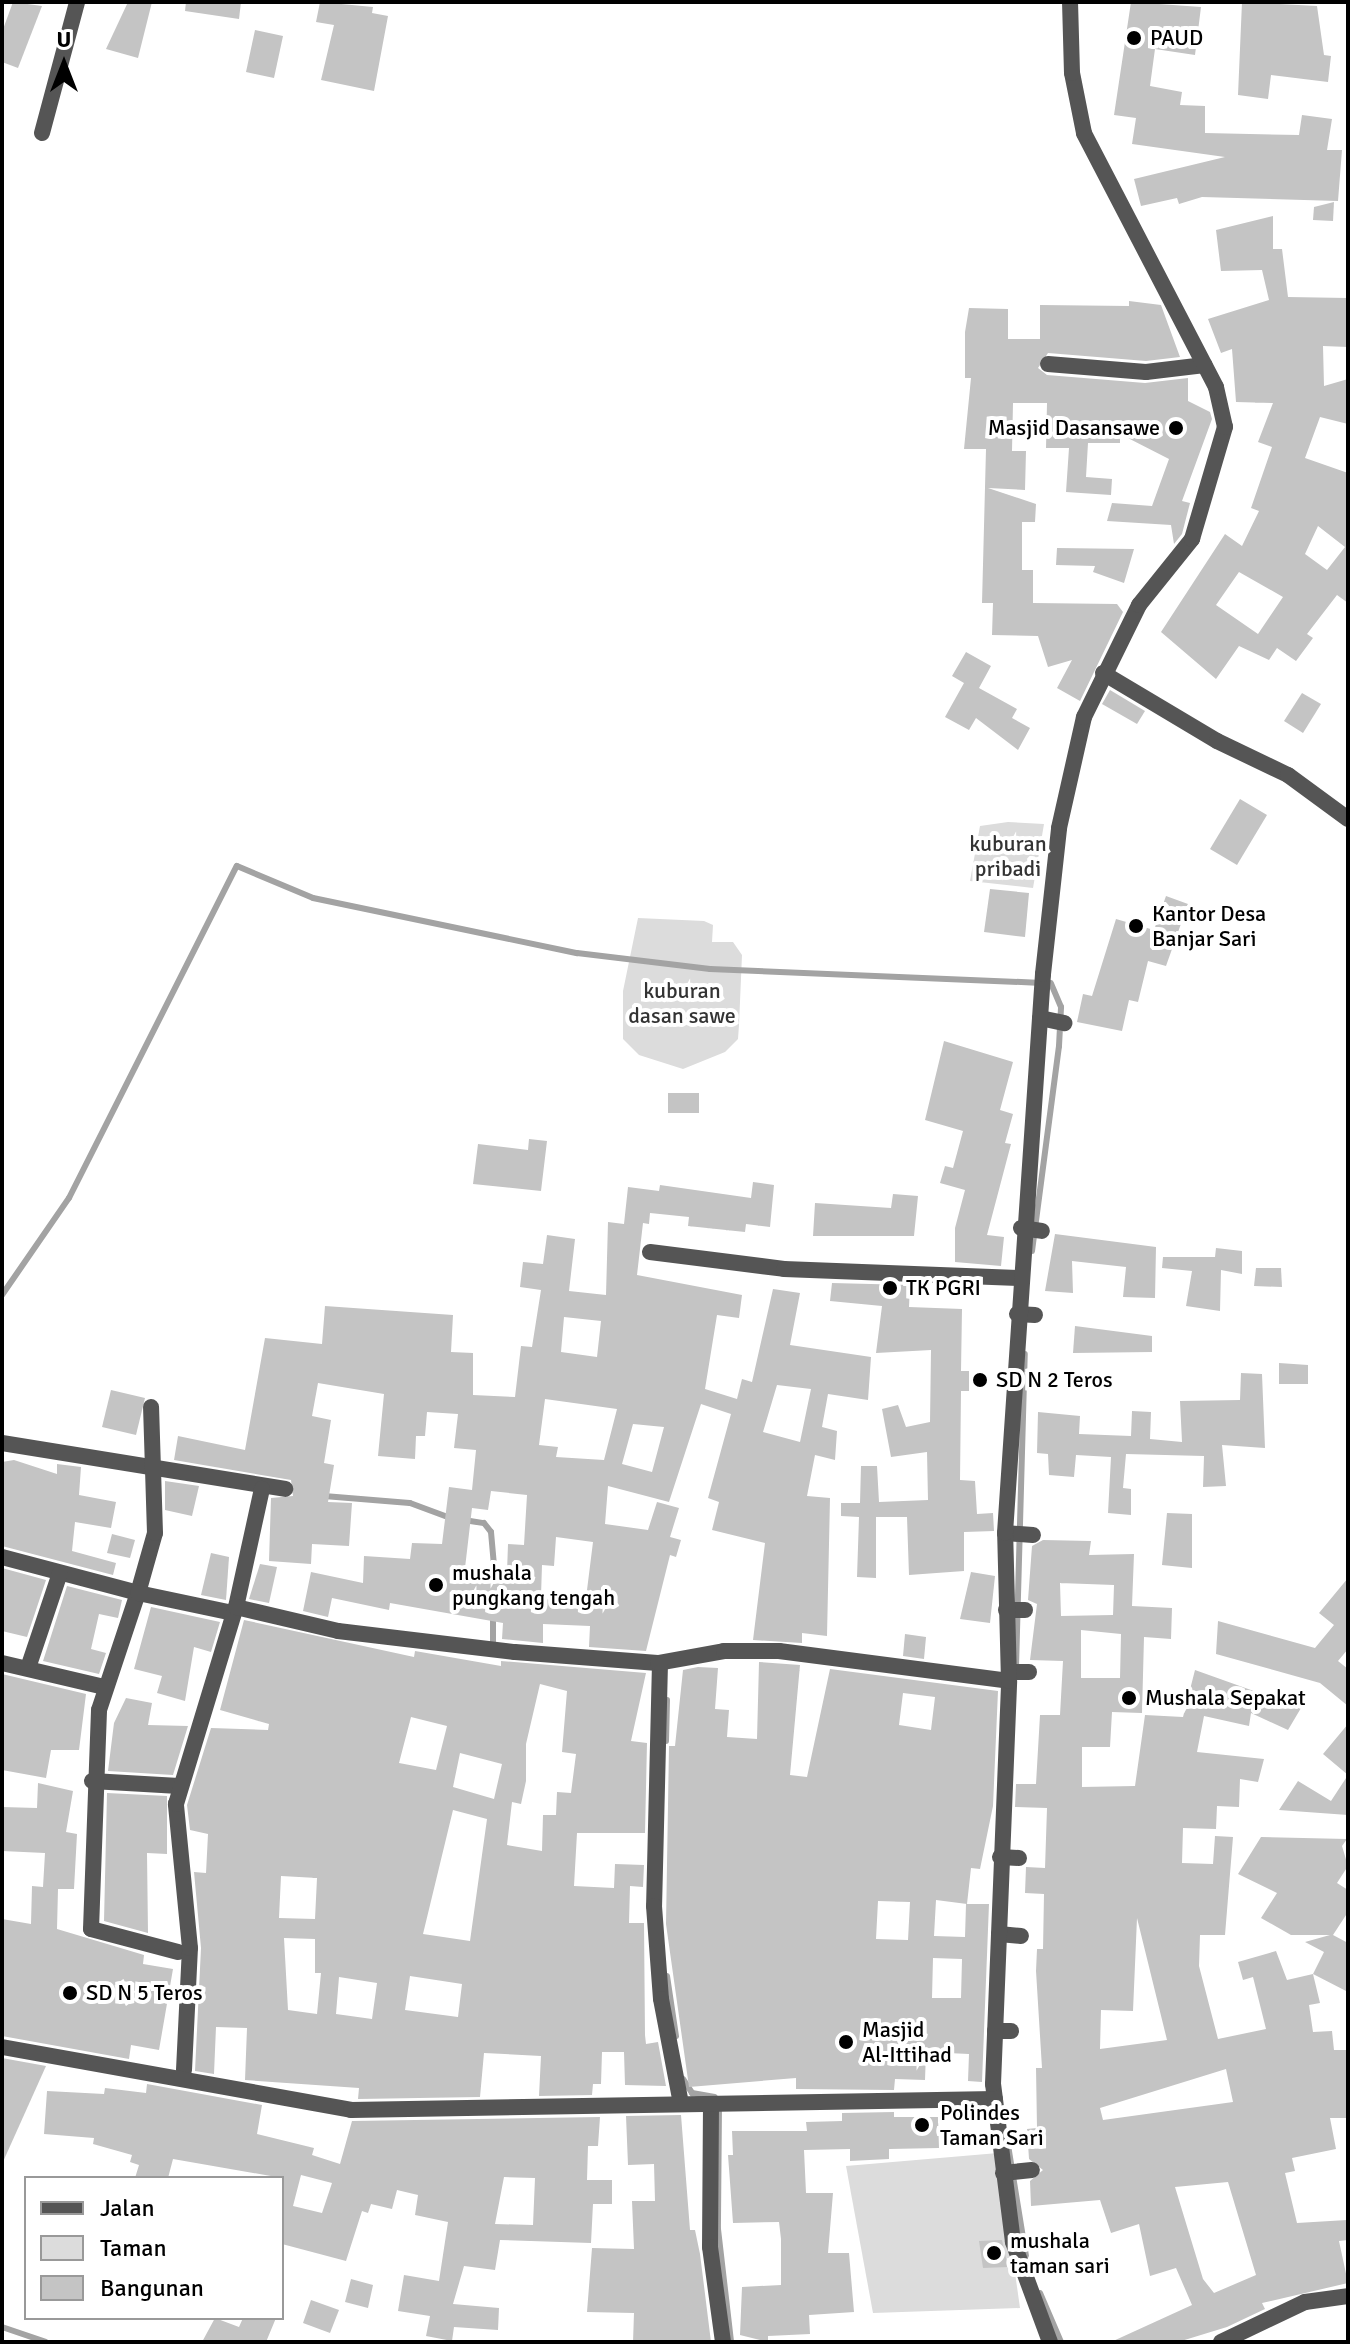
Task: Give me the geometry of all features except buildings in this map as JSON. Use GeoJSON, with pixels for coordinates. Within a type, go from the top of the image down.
{"type":"FeatureCollection","features":[{"type":"Feature","properties":{"kind":"street"},"geometry":{"type":"LineString","coordinates":[[42,133],[77,2]]}},
{"type":"Feature","properties":{"kind":"street"},"geometry":{"type":"LineString","coordinates":[[1050,2342],[1013,2242],[1000,2098],[1001,1934],[1008,1858],[1015,1674],[1010,1533],[1025,1315],[1019,1278],[1031,1229],[1071,763],[1103,673],[1139,605],[1187,548],[1205,502],[1225,427],[1205,365],[1084,133],[1072,73],[1070,2]]}},
{"type":"Feature","properties":{"kind":"street"},"geometry":{"type":"LineString","coordinates":[[1048,364],[1146,372],[1205,365]]}},
{"type":"Feature","properties":{"kind":"street"},"geometry":{"type":"LineString","coordinates":[[1103,673],[1217,741],[1288,775],[1348,819]]}},
{"type":"Feature","properties":{"kind":"street"},"geometry":{"type":"LineString","coordinates":[[650,1252],[784,1269],[1019,1278]]}},
{"type":"Feature","properties":{"kind":"street"},"geometry":{"type":"LineString","coordinates":[[151,1407],[156,1468],[155,1541],[104,1687],[92,1781],[91,1931],[178,1952]]}},
{"type":"Feature","properties":{"kind":"street"},"geometry":{"type":"LineString","coordinates":[[2,1443],[273,1489],[179,1786],[176,1804],[190,1948],[184,2070]]}},
{"type":"Feature","properties":{"kind":"street"},"geometry":{"type":"LineString","coordinates":[[1010,1533],[1033,1535]]}},
{"type":"Feature","properties":{"kind":"street"},"geometry":{"type":"LineString","coordinates":[[2,1557],[138,1593],[338,1631],[668,1661],[733,1650],[809,1653],[1015,1674]]}},
{"type":"Feature","properties":{"kind":"street"},"geometry":{"type":"LineString","coordinates":[[28,1668],[60,1573]]}},
{"type":"Feature","properties":{"kind":"street"},"geometry":{"type":"LineString","coordinates":[[668,1661],[654,1906],[661,1999],[681,2104]]}},
{"type":"Feature","properties":{"kind":"street"},"geometry":{"type":"LineString","coordinates":[[2,1663],[104,1687]]}},
{"type":"Feature","properties":{"kind":"street"},"geometry":{"type":"LineString","coordinates":[[92,1781],[179,1786]]}},
{"type":"Feature","properties":{"kind":"street"},"geometry":{"type":"LineString","coordinates":[[1001,1934],[1021,1936]]}},
{"type":"Feature","properties":{"kind":"street"},"geometry":{"type":"LineString","coordinates":[[2,2047],[351,2110],[1000,2098]]}},
{"type":"Feature","properties":{"kind":"street"},"geometry":{"type":"LineString","coordinates":[[718,2104],[710,2247],[723,2342]]}},
{"type":"Feature","properties":{"kind":"street"},"geometry":{"type":"LineString","coordinates":[[1007,2172],[1032,2170]]}},
{"type":"Feature","properties":{"kind":"street"},"geometry":{"type":"LineString","coordinates":[[1221,2342],[1305,2302],[1346,2296]]}},
{"type":"Feature","properties":{"kind":"green space","name":"kuburan pribadi"},"geometry":{"type":"Polygon","coordinates":[[[1008,822],[1044,824],[1033,888],[970,881],[980,826],[1008,822]]]}},
{"type":"Feature","properties":{"kind":"green space","name":"kuburan dasan sawe"},"geometry":{"type":"Polygon","coordinates":[[[638,918],[704,921],[713,925],[712,942],[733,942],[742,955],[738,1039],[725,1052],[683,1069],[639,1055],[623,1039],[623,991],[638,918]]]}},
{"type":"Feature","properties":{"kind":"green space"},"geometry":{"type":"Polygon","coordinates":[[[998,2153],[1020,2308],[873,2313],[846,2166],[998,2153]]]}},
{"type":"Feature","properties":{"kind":"waterway"},"geometry":{"type":"LineString","coordinates":[[2,1295],[69,1198],[237,866],[313,898],[577,953],[710,969],[1042,983]]}},
{"type":"Feature","properties":{"kind":"waterway"},"geometry":{"type":"LineString","coordinates":[[1032,1251],[1059,1046],[1061,1007],[1051,983]]}},
{"type":"Feature","properties":{"kind":"waterway"},"geometry":{"type":"LineString","coordinates":[[1016,1667],[1025,1354]]}},
{"type":"Feature","properties":{"kind":"waterway"},"geometry":{"type":"LineString","coordinates":[[324,1496],[410,1503],[453,1519]]}},
{"type":"Feature","properties":{"kind":"waterway"},"geometry":{"type":"LineString","coordinates":[[464,1520],[484,1523],[491,1532],[495,1577]]}},
{"type":"Feature","properties":{"kind":"waterway"},"geometry":{"type":"LineString","coordinates":[[493,1616],[493,1645]]}},
{"type":"Feature","properties":{"kind":"waterway"},"geometry":{"type":"LineString","coordinates":[[666,1741],[667,1700]]}},
{"type":"Feature","properties":{"kind":"waterway"},"geometry":{"type":"LineString","coordinates":[[667,1976],[676,2036]]}},
{"type":"Feature","properties":{"kind":"waterway"},"geometry":{"type":"LineString","coordinates":[[683,2079],[692,2093],[715,2097]]}},
{"type":"Feature","properties":{"kind":"waterway"},"geometry":{"type":"LineString","coordinates":[[719,2105],[718,2229],[731,2342]]}},
{"type":"Feature","properties":{"kind":"waterway"},"geometry":{"type":"LineString","coordinates":[[1008,2145],[1026,2256]]}},
{"type":"Feature","properties":{"kind":"waterway"},"geometry":{"type":"LineString","coordinates":[[1040,2293],[1061,2342]]}},
{"type":"Feature","properties":{"kind":"waterway"},"geometry":{"type":"LineString","coordinates":[[2,2327],[46,2342]]}},
{"type":"Feature","properties":{"kind":"place","name":"PAUD"},"geometry":{"type":"Point","coordinates":[1134,38]}},
{"type":"Feature","properties":{"kind":"place","name":"Masjid Dasansawe"},"geometry":{"type":"Point","coordinates":[1176,428]}},
{"type":"Feature","properties":{"kind":"place","name":"Kantor Desa Banjar Sari"},"geometry":{"type":"Point","coordinates":[1136,926]}},
{"type":"Feature","properties":{"kind":"place","name":"TK PGRI"},"geometry":{"type":"Point","coordinates":[890,1288]}},
{"type":"Feature","properties":{"kind":"place","name":"SD N 2 Teros"},"geometry":{"type":"Point","coordinates":[980,1380]}},
{"type":"Feature","properties":{"kind":"place","name":"mushala pungkang tengah"},"geometry":{"type":"Point","coordinates":[436,1585]}},
{"type":"Feature","properties":{"kind":"place","name":"Mushala Sepakat"},"geometry":{"type":"Point","coordinates":[1129,1698]}},
{"type":"Feature","properties":{"kind":"place","name":"SD N 5 Teros"},"geometry":{"type":"Point","coordinates":[70,1993]}},
{"type":"Feature","properties":{"kind":"place","name":"Masjid Al-Ittihad"},"geometry":{"type":"Point","coordinates":[846,2042]}},
{"type":"Feature","properties":{"kind":"place","name":"Polindes Taman Sari"},"geometry":{"type":"Point","coordinates":[922,2125]}},
{"type":"Feature","properties":{"kind":"place","name":"mushala taman sari"},"geometry":{"type":"Point","coordinates":[994,2253]}}]}
